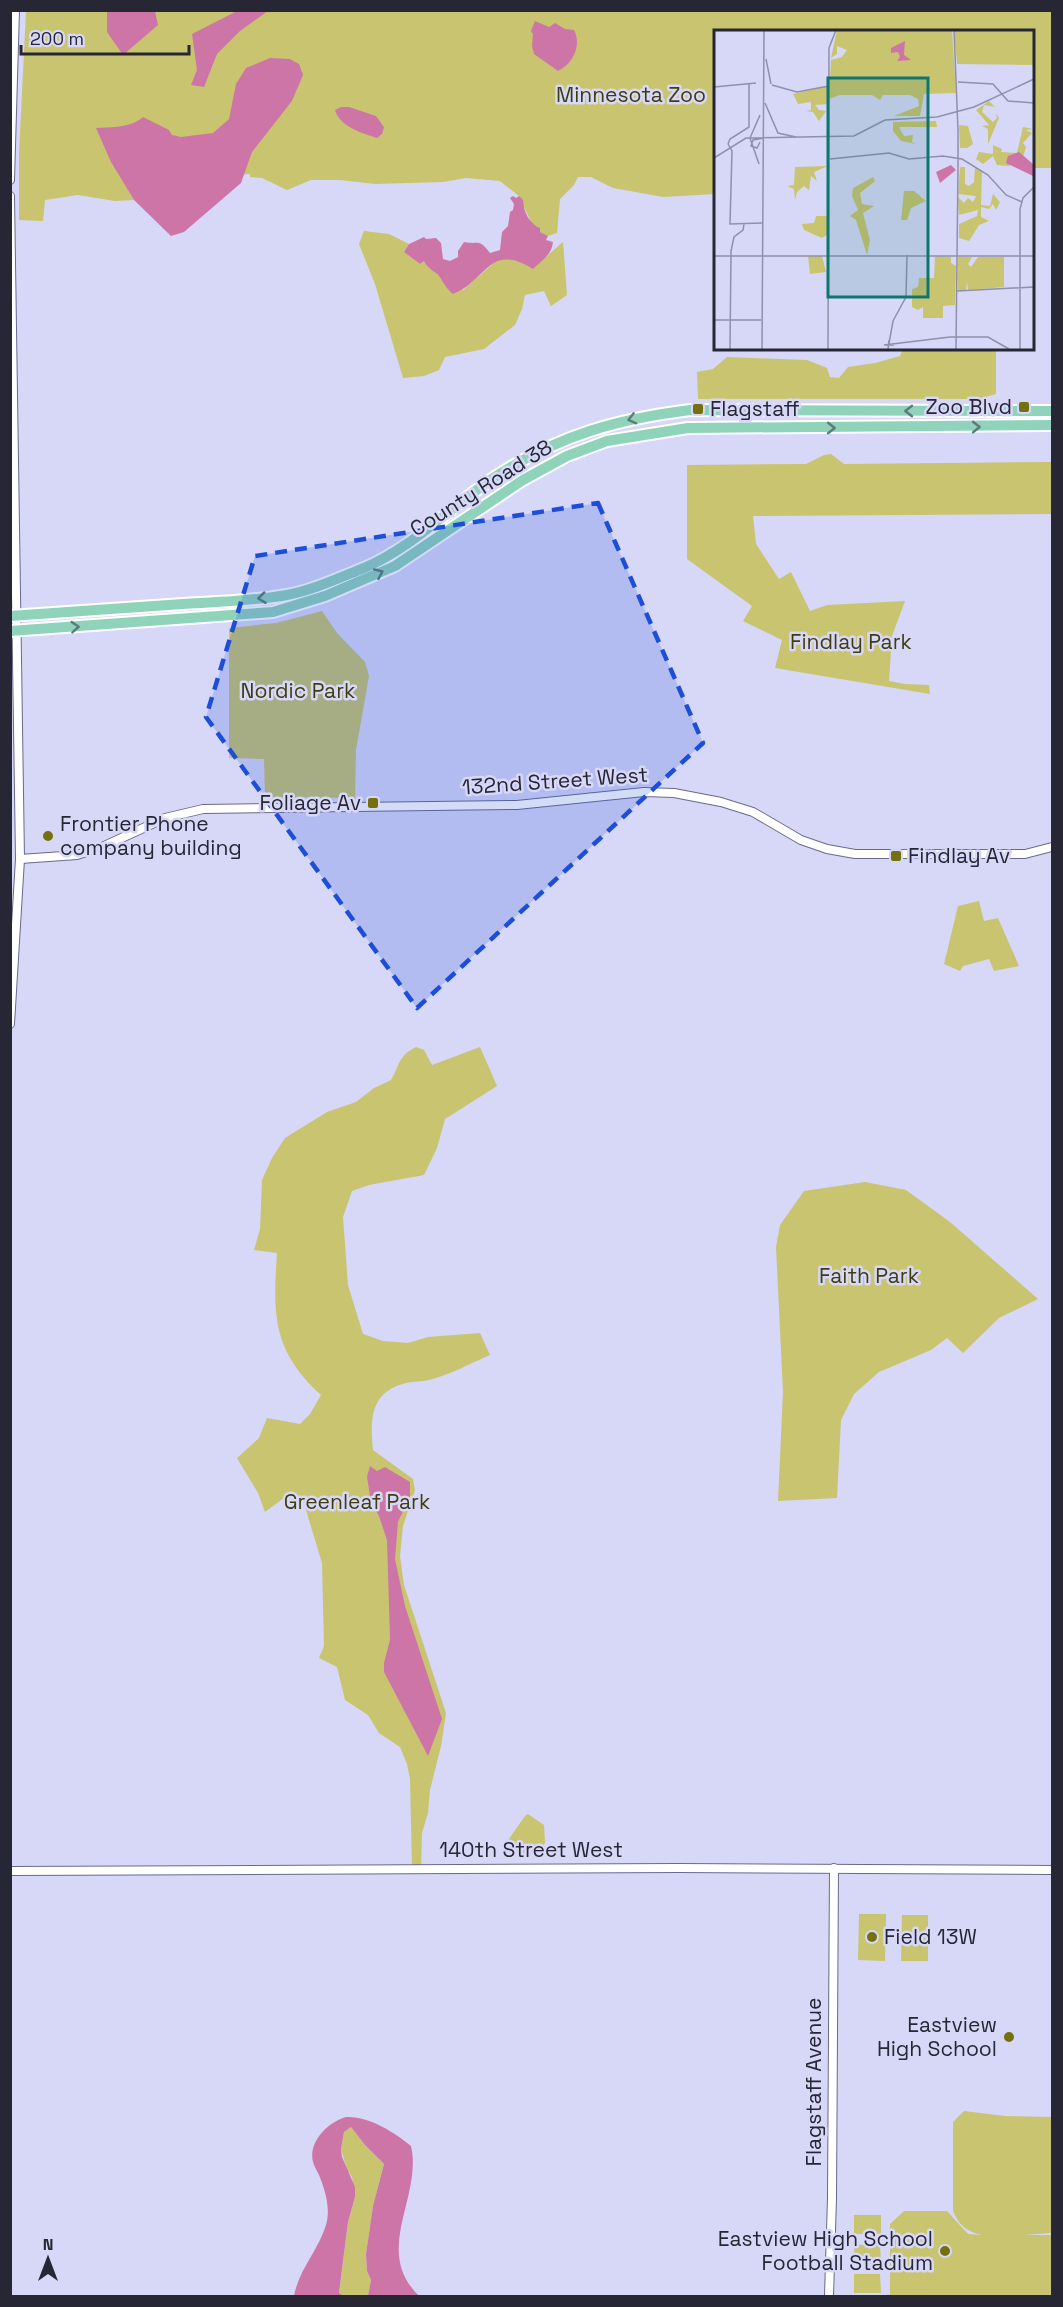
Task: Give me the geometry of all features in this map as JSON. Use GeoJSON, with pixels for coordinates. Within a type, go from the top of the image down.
{"type":"FeatureCollection","features":[{"type":"Feature","properties":{"kind":"main road"},"geometry":{"type":"LineString","coordinates":[[14,616],[288,595],[319,585],[378,560],[407,543],[498,475],[546,448],[592,429],[640,416],[690,410],[1053,411]]}},
{"type":"Feature","properties":{"kind":"main road","name":"County Road 38"},"geometry":{"type":"LineString","coordinates":[[14,631],[273,612],[308,602],[395,566],[523,480],[567,456],[607,441],[688,428],[1053,426]]}},
{"type":"Feature","properties":{"kind":"street"},"geometry":{"type":"LineString","coordinates":[[10,180],[11,84],[15,10]]}},
{"type":"Feature","properties":{"kind":"street"},"geometry":{"type":"LineString","coordinates":[[10,196],[14,631],[20,860],[10,1024]]}},
{"type":"Feature","properties":{"kind":"street"},"geometry":{"type":"LineString","coordinates":[[1010,411],[1012,427]]}},
{"type":"Feature","properties":{"kind":"street","name":"132nd Street West"},"geometry":{"type":"LineString","coordinates":[[20,860],[77,855],[102,847],[165,818],[203,809],[517,805],[644,792],[674,793],[721,802],[753,812],[801,840],[827,849],[855,854],[1025,854],[1053,847]]}},
{"type":"Feature","properties":{"kind":"street","name":"140th Street West"},"geometry":{"type":"LineString","coordinates":[[10,1871],[834,1868],[1053,1870]]}},
{"type":"Feature","properties":{"kind":"street","name":"Flagstaff Avenue"},"geometry":{"type":"LineString","coordinates":[[829,2296],[832,2198],[834,1868]]}},
{"type":"Feature","properties":{"kind":"highlighted area"},"geometry":{"type":"Polygon","coordinates":[[[598,503],[703,743],[417,1008],[206,717],[255,556],[598,503]]]}},
{"type":"Feature","properties":{"kind":"green space","name":"Minnesota Zoo"},"geometry":{"type":"Polygon","coordinates":[[[26,11],[1052,11],[1052,168],[1033,168],[1033,30],[714,30],[714,194],[663,197],[613,188],[591,177],[578,177],[574,185],[560,199],[557,233],[548,236],[540,232],[538,226],[533,226],[519,196],[500,181],[466,178],[443,182],[375,184],[340,180],[311,180],[287,190],[262,178],[250,177],[250,174],[122,178],[134,200],[115,201],[78,195],[45,200],[43,221],[19,220],[19,154],[26,11]]]}},
{"type":"Feature","properties":{"kind":"green space"},"geometry":{"type":"Polygon","coordinates":[[[364,231],[389,234],[409,244],[404,252],[420,264],[424,260],[442,279],[463,290],[496,261],[506,258],[522,263],[541,261],[563,242],[567,295],[551,306],[544,291],[525,295],[515,325],[484,349],[445,357],[439,370],[424,376],[403,378],[375,284],[359,244],[364,231]]]}},
{"type":"Feature","properties":{"kind":"green space"},"geometry":{"type":"Polygon","coordinates":[[[902,350],[996,350],[996,394],[979,399],[698,399],[697,372],[713,369],[727,357],[807,360],[827,368],[830,377],[839,378],[848,367],[900,356],[902,350]]]}},
{"type":"Feature","properties":{"kind":"green space","name":"Findlay Park"},"geometry":{"type":"Polygon","coordinates":[[[831,454],[844,464],[1052,462],[1052,514],[753,516],[756,544],[779,579],[791,572],[810,611],[827,605],[905,601],[892,636],[889,681],[929,685],[930,694],[775,668],[782,640],[743,621],[752,606],[687,559],[687,465],[806,464],[831,454]]]}},
{"type":"Feature","properties":{"kind":"green space","name":"Nordic Park"},"geometry":{"type":"Polygon","coordinates":[[[322,611],[337,633],[365,662],[369,676],[356,750],[355,798],[265,797],[264,759],[229,758],[229,628],[276,623],[322,611]]]}},
{"type":"Feature","properties":{"kind":"green space"},"geometry":{"type":"Polygon","coordinates":[[[979,901],[984,921],[998,918],[1019,966],[994,971],[989,959],[963,966],[960,971],[944,964],[958,906],[979,901]]]}},
{"type":"Feature","properties":{"kind":"green space","name":"Greenleaf Park"},"geometry":{"type":"Polygon","coordinates":[[[416,1047],[424,1050],[432,1065],[480,1047],[497,1086],[445,1119],[437,1148],[424,1175],[369,1185],[352,1191],[343,1217],[348,1285],[363,1334],[383,1341],[408,1343],[428,1337],[480,1333],[490,1355],[437,1378],[409,1382],[394,1387],[379,1400],[373,1418],[373,1450],[413,1479],[415,1490],[403,1526],[400,1556],[404,1585],[446,1713],[441,1746],[430,1790],[428,1813],[422,1833],[421,1869],[412,1869],[410,1779],[400,1747],[379,1733],[368,1715],[345,1700],[337,1667],[319,1658],[324,1646],[322,1563],[302,1497],[288,1495],[265,1512],[258,1493],[237,1458],[259,1438],[267,1418],[300,1424],[310,1414],[321,1395],[305,1379],[284,1347],[276,1313],[277,1253],[254,1250],[260,1229],[262,1180],[285,1138],[327,1112],[356,1102],[374,1088],[391,1080],[403,1057],[416,1047]]]}},
{"type":"Feature","properties":{"kind":"green space","name":"Faith Park"},"geometry":{"type":"Polygon","coordinates":[[[865,1182],[906,1190],[950,1222],[1038,1299],[999,1318],[963,1353],[947,1338],[931,1350],[879,1372],[854,1394],[841,1420],[837,1498],[778,1501],[783,1392],[776,1247],[780,1225],[804,1191],[865,1182]]]}},
{"type":"Feature","properties":{"kind":"green space"},"geometry":{"type":"Polygon","coordinates":[[[528,1814],[544,1825],[545,1843],[542,1847],[529,1853],[510,1852],[506,1843],[528,1814]]]}},
{"type":"Feature","properties":{"kind":"green space","name":"Field 13W"},"geometry":{"type":"Polygon","coordinates":[[[859,1914],[886,1914],[885,1961],[858,1960],[859,1914]]]}},
{"type":"Feature","properties":{"kind":"green space"},"geometry":{"type":"Polygon","coordinates":[[[902,1915],[928,1915],[928,1961],[901,1961],[902,1915]]]}},
{"type":"Feature","properties":{"kind":"green space"},"geometry":{"type":"Polygon","coordinates":[[[964,2111],[1005,2116],[1052,2117],[1052,2233],[1024,2235],[1052,2235],[1052,2296],[890,2296],[890,2224],[904,2211],[947,2211],[968,2234],[982,2235],[964,2228],[953,2211],[953,2122],[964,2111]]]}},
{"type":"Feature","properties":{"kind":"green space"},"geometry":{"type":"Polygon","coordinates":[[[351,2127],[384,2164],[373,2206],[366,2254],[367,2271],[371,2280],[368,2296],[339,2294],[348,2222],[355,2197],[352,2177],[347,2170],[341,2149],[344,2132],[351,2127]]]}},
{"type":"Feature","properties":{"kind":"green space"},"geometry":{"type":"Polygon","coordinates":[[[854,2215],[881,2215],[881,2234],[854,2234],[854,2215]]]}},
{"type":"Feature","properties":{"kind":"green space"},"geometry":{"type":"Polygon","coordinates":[[[880,2244],[881,2264],[854,2264],[854,2245],[880,2244]]]}},
{"type":"Feature","properties":{"kind":"green space"},"geometry":{"type":"Polygon","coordinates":[[[854,2274],[880,2274],[881,2293],[854,2293],[854,2274]]]}},
{"type":"Feature","properties":{"kind":"shaded area"},"geometry":{"type":"Polygon","coordinates":[[[239,10],[268,11],[240,31],[217,54],[204,87],[191,85],[197,70],[192,34],[239,10]]]}},
{"type":"Feature","properties":{"kind":"shaded area"},"geometry":{"type":"Polygon","coordinates":[[[107,11],[155,11],[158,25],[123,55],[107,32],[107,11]]]}},
{"type":"Feature","properties":{"kind":"shaded area"},"geometry":{"type":"Polygon","coordinates":[[[535,21],[549,27],[555,23],[565,29],[574,30],[577,42],[575,54],[568,64],[558,71],[534,54],[531,31],[535,21]]]}},
{"type":"Feature","properties":{"kind":"shaded area"},"geometry":{"type":"Polygon","coordinates":[[[270,58],[290,59],[299,64],[303,75],[292,101],[252,152],[241,183],[184,232],[171,236],[134,200],[111,162],[96,128],[127,125],[143,117],[169,130],[172,135],[181,137],[213,133],[229,119],[236,84],[246,68],[270,58]]]}},
{"type":"Feature","properties":{"kind":"shaded area"},"geometry":{"type":"Polygon","coordinates":[[[349,107],[376,116],[384,127],[382,134],[377,138],[347,125],[335,110],[349,107]]]}},
{"type":"Feature","properties":{"kind":"shaded area"},"geometry":{"type":"Polygon","coordinates":[[[513,196],[516,198],[519,196],[523,200],[530,220],[540,228],[540,232],[548,236],[546,240],[553,242],[548,254],[533,269],[518,262],[497,261],[465,288],[453,294],[424,261],[420,264],[404,252],[409,244],[424,237],[426,239],[436,238],[441,243],[443,259],[450,261],[458,257],[458,251],[464,242],[481,244],[490,253],[500,250],[502,232],[508,226],[510,212],[513,210],[514,204],[510,198],[513,196]]]}},
{"type":"Feature","properties":{"kind":"shaded area"},"geometry":{"type":"Polygon","coordinates":[[[370,1466],[377,1471],[385,1467],[410,1482],[410,1496],[398,1522],[395,1559],[405,1606],[442,1719],[428,1756],[384,1672],[390,1640],[387,1540],[379,1516],[371,1502],[367,1477],[370,1466]]]}},
{"type":"Feature","properties":{"kind":"shaded area"},"geometry":{"type":"Polygon","coordinates":[[[346,2117],[372,2122],[389,2130],[411,2146],[413,2165],[411,2184],[399,2242],[400,2260],[406,2278],[419,2296],[368,2296],[371,2280],[367,2271],[366,2254],[373,2206],[384,2164],[351,2127],[344,2132],[341,2149],[342,2157],[355,2187],[339,2293],[343,2296],[294,2296],[300,2277],[323,2234],[327,2219],[328,2206],[325,2193],[312,2155],[316,2140],[326,2128],[346,2117]]]}},
{"type":"Feature","properties":{"kind":"place","name":"Zoo Blvd"},"geometry":{"type":"Point","coordinates":[1024,407]}},
{"type":"Feature","properties":{"kind":"place","name":"Flagstaff"},"geometry":{"type":"Point","coordinates":[698,409]}},
{"type":"Feature","properties":{"kind":"place","name":"Foliage Av"},"geometry":{"type":"Point","coordinates":[373,803]}},
{"type":"Feature","properties":{"kind":"place","name":"Frontier Phone company building"},"geometry":{"type":"Point","coordinates":[48,836]}},
{"type":"Feature","properties":{"kind":"place","name":"Findlay Av"},"geometry":{"type":"Point","coordinates":[896,856]}},
{"type":"Feature","properties":{"kind":"place","name":"Field 13W"},"geometry":{"type":"Point","coordinates":[872,1937]}},
{"type":"Feature","properties":{"kind":"place","name":"Eastview High School"},"geometry":{"type":"Point","coordinates":[1009,2037]}},
{"type":"Feature","properties":{"kind":"place","name":"Eastview High School Football Stadium"},"geometry":{"type":"Point","coordinates":[945,2251]}}]}
